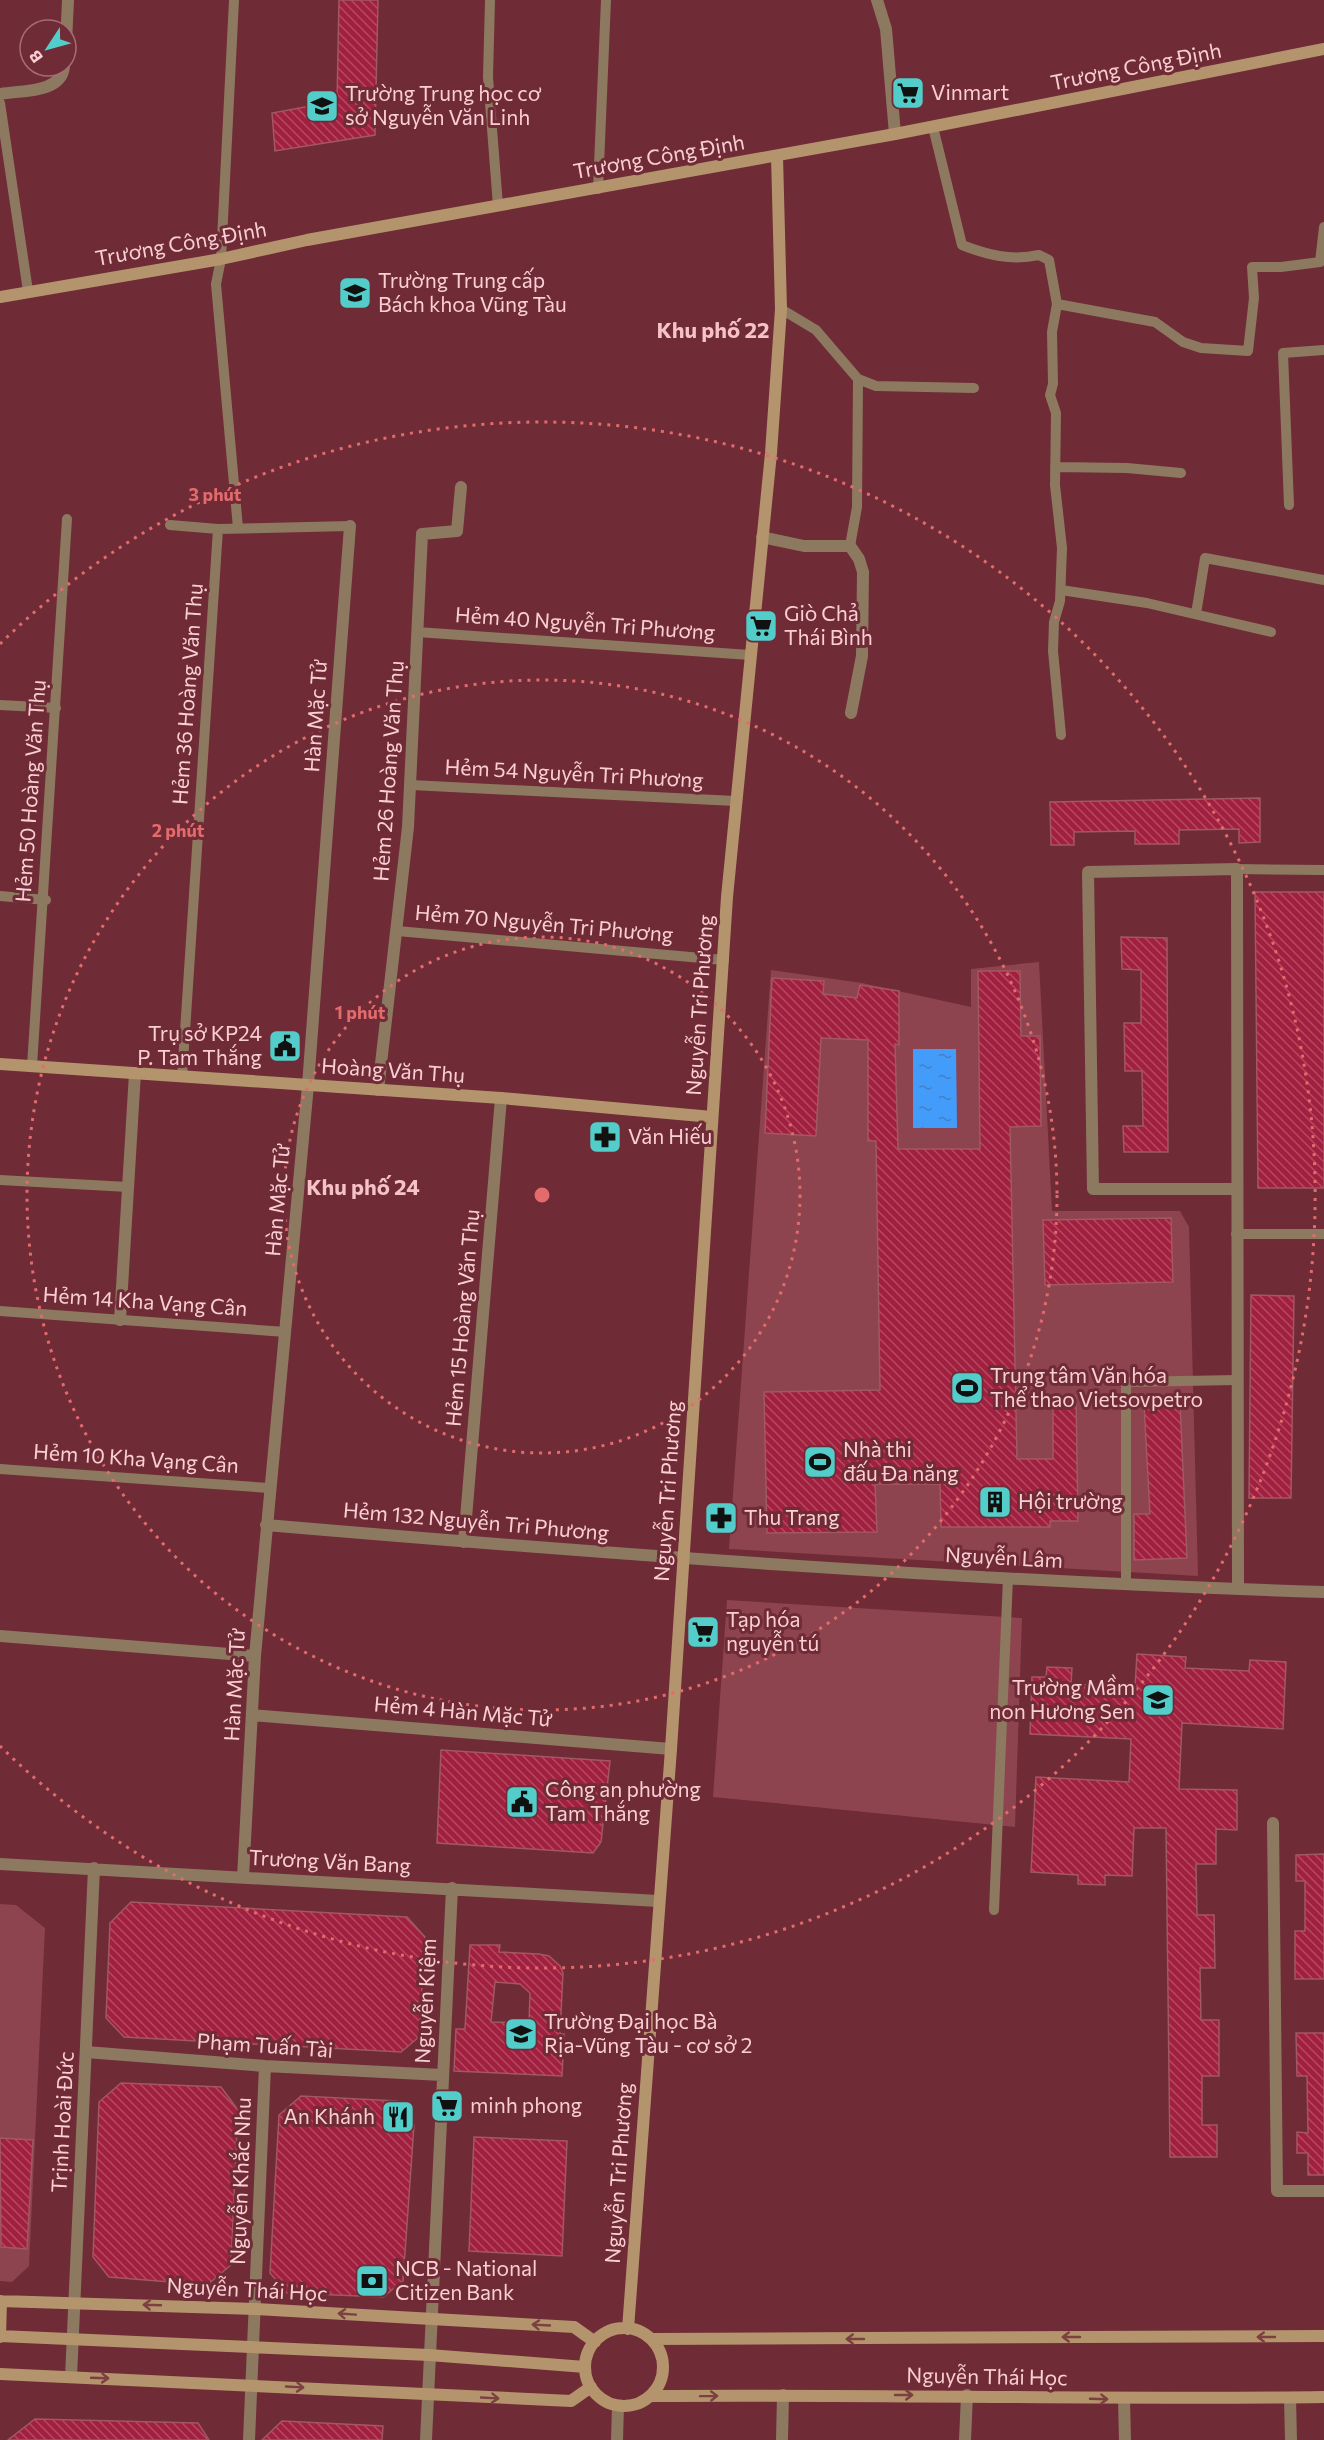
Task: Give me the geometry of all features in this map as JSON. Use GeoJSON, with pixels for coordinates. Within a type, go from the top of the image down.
{"type":"FeatureCollection","features":[{"type":"Feature","properties":{"kind":"main road","name":"Trương Công Định"},"geometry":{"type":"LineString","coordinates":[[0,297],[221,259],[307,240],[933,127],[1324,49]]}},
{"type":"Feature","properties":{"kind":"main road","name":"Nguyễn Tri Phương"},"geometry":{"type":"LineString","coordinates":[[628,2329],[658,1900],[671,1749],[735,801],[762,537],[781,309],[777,156]]}},
{"type":"Feature","properties":{"kind":"main road","name":"Hoàng Văn Thụ"},"geometry":{"type":"LineString","coordinates":[[0,1064],[501,1098],[712,1117]]}},
{"type":"Feature","properties":{"kind":"main road"},"geometry":{"type":"LineString","coordinates":[[1,2301],[0,2337],[429,2355],[585,2367]]}},
{"type":"Feature","properties":{"kind":"main road","name":"Nguyễn Thái Học"},"geometry":{"type":"LineString","coordinates":[[1,2301],[255,2308],[574,2327],[595,2342]]}},
{"type":"Feature","properties":{"kind":"main road"},"geometry":{"type":"LineString","coordinates":[[628,2329],[651,2339],[659,2351],[663,2371],[661,2381],[650,2396],[635,2405],[618,2406],[606,2402],[591,2387],[585,2367],[590,2349],[595,2342],[605,2334],[628,2329]]}},
{"type":"Feature","properties":{"kind":"main road","name":"Nguyễn Thái Học"},"geometry":{"type":"LineString","coordinates":[[651,2339],[1324,2336]]}},
{"type":"Feature","properties":{"kind":"main road"},"geometry":{"type":"LineString","coordinates":[[0,2374],[251,2384],[570,2402],[591,2387]]}},
{"type":"Feature","properties":{"kind":"main road","name":"Nguyễn Thái Học"},"geometry":{"type":"LineString","coordinates":[[650,2396],[967,2395],[1124,2399],[1324,2397]]}},
{"type":"Feature","properties":{"kind":"street"},"geometry":{"type":"LineString","coordinates":[[67,18],[68,0]]}},
{"type":"Feature","properties":{"kind":"street"},"geometry":{"type":"LineString","coordinates":[[877,0],[886,29],[895,134]]}},
{"type":"Feature","properties":{"kind":"street"},"geometry":{"type":"LineString","coordinates":[[0,94],[42,89],[60,78]]}},
{"type":"Feature","properties":{"kind":"street","name":"Hẻm 26 Hoàng Văn Thụ"},"geometry":{"type":"LineString","coordinates":[[378,1090],[411,785],[422,534],[457,531],[461,486]]}},
{"type":"Feature","properties":{"kind":"street","name":"Hàn Mặc Tử"},"geometry":{"type":"LineString","coordinates":[[243,1877],[255,1656],[308,1085],[350,526]]}},
{"type":"Feature","properties":{"kind":"street"},"geometry":{"type":"LineString","coordinates":[[762,537],[804,546],[850,546],[859,559],[863,572],[862,656],[851,713]]}},
{"type":"Feature","properties":{"kind":"street"},"geometry":{"type":"LineString","coordinates":[[1236,1189],[1093,1189],[1088,872],[1237,869],[1238,1589]]}},
{"type":"Feature","properties":{"kind":"street"},"geometry":{"type":"LineString","coordinates":[[120,1320],[135,1073]]}},
{"type":"Feature","properties":{"kind":"street","name":"Hẻm 15 Hoàng Văn Thụ"},"geometry":{"type":"LineString","coordinates":[[464,1542],[501,1098]]}},
{"type":"Feature","properties":{"kind":"street","name":"Hẻm 132 Nguyễn Tri Phương"},"geometry":{"type":"LineString","coordinates":[[266,1525],[683,1558]]}},
{"type":"Feature","properties":{"kind":"street","name":"Nguyễn Lâm"},"geometry":{"type":"LineString","coordinates":[[683,1558],[1008,1578],[1324,1592]]}},
{"type":"Feature","properties":{"kind":"street"},"geometry":{"type":"LineString","coordinates":[[0,1636],[255,1656]]}},
{"type":"Feature","properties":{"kind":"street","name":"Hẻm 4 Hàn Mặc Tử"},"geometry":{"type":"LineString","coordinates":[[252,1715],[671,1749]]}},
{"type":"Feature","properties":{"kind":"street"},"geometry":{"type":"LineString","coordinates":[[1273,1823],[1277,2191],[1324,2191]]}},
{"type":"Feature","properties":{"kind":"street","name":"Trương Văn Bang"},"geometry":{"type":"LineString","coordinates":[[0,1864],[658,1900]]}},
{"type":"Feature","properties":{"kind":"street","name":"Trịnh Hoài Đức"},"geometry":{"type":"LineString","coordinates":[[71,2377],[94,1868]]}},
{"type":"Feature","properties":{"kind":"street","name":"Nguyễn Kiệm"},"geometry":{"type":"LineString","coordinates":[[426,2440],[452,1888]]}},
{"type":"Feature","properties":{"kind":"street","name":"Phạm Tuấn Tài"},"geometry":{"type":"LineString","coordinates":[[86,2052],[265,2066],[442,2075]]}},
{"type":"Feature","properties":{"kind":"street","name":"Nguyễn Khắc Nhu"},"geometry":{"type":"LineString","coordinates":[[249,2440],[265,2066]]}},
{"type":"Feature","properties":{"kind":"street"},"geometry":{"type":"LineString","coordinates":[[782,2440],[783,2395]]}},
{"type":"Feature","properties":{"kind":"street"},"geometry":{"type":"LineString","coordinates":[[965,2440],[967,2395]]}},
{"type":"Feature","properties":{"kind":"street"},"geometry":{"type":"LineString","coordinates":[[1290,2398],[1291,2440]]}},
{"type":"Feature","properties":{"kind":"street"},"geometry":{"type":"LineString","coordinates":[[1124,2399],[1125,2440]]}},
{"type":"Feature","properties":{"kind":"street"},"geometry":{"type":"LineString","coordinates":[[617,2440],[618,2406]]}},
{"type":"Feature","properties":{"kind":"lane"},"geometry":{"type":"LineString","coordinates":[[234,0],[221,259],[216,284],[238,528]]}},
{"type":"Feature","properties":{"kind":"lane"},"geometry":{"type":"LineString","coordinates":[[490,0],[488,77],[498,206]]}},
{"type":"Feature","properties":{"kind":"lane"},"geometry":{"type":"LineString","coordinates":[[598,189],[606,0]]}},
{"type":"Feature","properties":{"kind":"lane"},"geometry":{"type":"LineString","coordinates":[[0,103],[28,291]]}},
{"type":"Feature","properties":{"kind":"lane"},"geometry":{"type":"LineString","coordinates":[[933,127],[962,245],[985,254],[1021,259],[1038,255],[1048,260],[1057,304],[1052,332],[1053,384],[1050,395],[1056,413],[1055,467],[1062,548],[1061,590],[1054,622],[1053,651],[1061,735]]}},
{"type":"Feature","properties":{"kind":"lane"},"geometry":{"type":"LineString","coordinates":[[1057,304],[1155,322],[1183,342],[1201,348],[1248,351],[1254,298],[1252,267],[1320,262],[1324,227]]}},
{"type":"Feature","properties":{"kind":"lane"},"geometry":{"type":"LineString","coordinates":[[781,309],[816,330],[858,379],[876,386],[974,388]]}},
{"type":"Feature","properties":{"kind":"lane"},"geometry":{"type":"LineString","coordinates":[[1289,505],[1282,353],[1324,350]]}},
{"type":"Feature","properties":{"kind":"lane"},"geometry":{"type":"LineString","coordinates":[[850,546],[857,507],[858,379]]}},
{"type":"Feature","properties":{"kind":"lane"},"geometry":{"type":"LineString","coordinates":[[1055,467],[1127,468],[1181,473]]}},
{"type":"Feature","properties":{"kind":"lane","name":"Hẻm 50 Hoàng Văn Thụ"},"geometry":{"type":"LineString","coordinates":[[32,1066],[67,519]]}},
{"type":"Feature","properties":{"kind":"lane"},"geometry":{"type":"LineString","coordinates":[[170,525],[218,529],[350,526]]}},
{"type":"Feature","properties":{"kind":"lane","name":"Hẻm 36 Hoàng Văn Thụ"},"geometry":{"type":"LineString","coordinates":[[182,1077],[218,529]]}},
{"type":"Feature","properties":{"kind":"lane"},"geometry":{"type":"LineString","coordinates":[[1196,614],[1205,558],[1324,580]]}},
{"type":"Feature","properties":{"kind":"lane"},"geometry":{"type":"LineString","coordinates":[[1061,590],[1147,603],[1271,632]]}},
{"type":"Feature","properties":{"kind":"lane","name":"Hẻm 40 Nguyễn Tri Phương"},"geometry":{"type":"LineString","coordinates":[[417,632],[750,655]]}},
{"type":"Feature","properties":{"kind":"lane"},"geometry":{"type":"LineString","coordinates":[[0,705],[56,708]]}},
{"type":"Feature","properties":{"kind":"lane","name":"Hẻm 54 Nguyễn Tri Phương"},"geometry":{"type":"LineString","coordinates":[[411,785],[735,801]]}},
{"type":"Feature","properties":{"kind":"lane"},"geometry":{"type":"LineString","coordinates":[[1237,869],[1324,870]]}},
{"type":"Feature","properties":{"kind":"lane"},"geometry":{"type":"LineString","coordinates":[[0,896],[46,900]]}},
{"type":"Feature","properties":{"kind":"lane","name":"Hẻm 70 Nguyễn Tri Phương"},"geometry":{"type":"LineString","coordinates":[[397,931],[724,960]]}},
{"type":"Feature","properties":{"kind":"lane"},"geometry":{"type":"LineString","coordinates":[[0,1180],[128,1187]]}},
{"type":"Feature","properties":{"kind":"lane"},"geometry":{"type":"LineString","coordinates":[[1236,1234],[1324,1234]]}},
{"type":"Feature","properties":{"kind":"lane","name":"Hẻm 14 Kha Vạng Cân"},"geometry":{"type":"LineString","coordinates":[[0,1311],[286,1332]]}},
{"type":"Feature","properties":{"kind":"lane"},"geometry":{"type":"LineString","coordinates":[[1126,1582],[1126,1382],[1237,1380]]}},
{"type":"Feature","properties":{"kind":"lane","name":"Hẻm 10 Kha Vạng Cân"},"geometry":{"type":"LineString","coordinates":[[0,1469],[269,1488]]}},
{"type":"Feature","properties":{"kind":"lane"},"geometry":{"type":"LineString","coordinates":[[994,1910],[1008,1578]]}},
{"type":"Feature","properties":{"kind":"shaded area","name":"Trung tâm Văn hóa Thể thao Vietsovpetro"},"geometry":{"type":"Polygon","coordinates":[[[1039,962],[1052,1211],[1180,1211],[1189,1227],[1198,1576],[729,1549],[771,970],[862,983],[971,1007],[971,969],[1039,962]]]}},
{"type":"Feature","properties":{"kind":"shaded area"},"geometry":{"type":"Polygon","coordinates":[[[727,1600],[1022,1618],[1015,1827],[713,1797],[727,1600]]]}},
{"type":"Feature","properties":{"kind":"shaded area"},"geometry":{"type":"Polygon","coordinates":[[[0,1904],[16,1905],[45,1928],[29,2266],[12,2282],[0,2281],[0,1904]]]}},
{"type":"Feature","properties":{"kind":"water"},"geometry":{"type":"Polygon","coordinates":[[[913,1049],[956,1049],[957,1128],[913,1128],[913,1049]]]}},
{"type":"Feature","properties":{"kind":"building"},"geometry":{"type":"Polygon","coordinates":[[[339,0],[378,0],[375,135],[275,151],[272,113],[337,101],[339,0]]]}},
{"type":"Feature","properties":{"kind":"building"},"geometry":{"type":"Polygon","coordinates":[[[1260,798],[1260,842],[1239,843],[1239,829],[1179,830],[1179,844],[1135,844],[1135,831],[1074,832],[1074,845],[1051,845],[1050,802],[1260,798]]]}},
{"type":"Feature","properties":{"kind":"building"},"geometry":{"type":"Polygon","coordinates":[[[1255,892],[1324,892],[1324,1188],[1258,1188],[1255,892]]]}},
{"type":"Feature","properties":{"kind":"building"},"geometry":{"type":"Polygon","coordinates":[[[1121,937],[1167,938],[1168,1152],[1124,1152],[1123,1126],[1143,1126],[1142,1071],[1125,1071],[1124,1023],[1141,1023],[1141,970],[1122,969],[1121,937]]]}},
{"type":"Feature","properties":{"kind":"building"},"geometry":{"type":"Polygon","coordinates":[[[978,971],[1020,971],[1021,1036],[1040,1036],[1041,1126],[1010,1127],[1017,1459],[1053,1459],[1053,1396],[1076,1396],[1078,1521],[1050,1521],[1050,1527],[941,1527],[940,1484],[875,1484],[877,1532],[767,1533],[764,1392],[880,1390],[876,1141],[868,1141],[868,1040],[821,1038],[816,1136],[765,1133],[772,978],[824,981],[823,994],[857,998],[860,985],[899,991],[899,1045],[895,1044],[898,1149],[980,1149],[978,971]]]}},
{"type":"Feature","properties":{"kind":"building"},"geometry":{"type":"Polygon","coordinates":[[[1171,1218],[1173,1282],[1045,1285],[1043,1220],[1171,1218]]]}},
{"type":"Feature","properties":{"kind":"building"},"geometry":{"type":"Polygon","coordinates":[[[1251,1295],[1294,1296],[1291,1498],[1249,1498],[1251,1295]]]}},
{"type":"Feature","properties":{"kind":"building"},"geometry":{"type":"Polygon","coordinates":[[[1180,1403],[1187,1558],[1134,1560],[1134,1514],[1150,1514],[1144,1404],[1180,1403]]]}},
{"type":"Feature","properties":{"kind":"building"},"geometry":{"type":"Polygon","coordinates":[[[1137,1654],[1186,1657],[1185,1668],[1249,1671],[1250,1660],[1286,1662],[1283,1729],[1182,1723],[1179,1789],[1237,1790],[1237,1830],[1216,1829],[1216,1864],[1196,1864],[1197,1915],[1214,1915],[1215,1968],[1200,1968],[1201,2020],[1219,2020],[1219,2076],[1202,2076],[1202,2125],[1217,2125],[1217,2157],[1170,2157],[1166,1828],[1134,1828],[1132,1876],[1105,1875],[1105,1885],[1078,1884],[1078,1875],[1031,1872],[1036,1777],[1129,1782],[1131,1739],[1030,1734],[1032,1677],[1046,1677],[1047,1667],[1072,1668],[1071,1684],[1135,1687],[1137,1654]]]}},
{"type":"Feature","properties":{"kind":"building","name":"Công an phường Tam Thắng"},"geometry":{"type":"Polygon","coordinates":[[[441,1750],[610,1761],[601,1842],[593,1853],[437,1843],[441,1750]]]}},
{"type":"Feature","properties":{"kind":"building"},"geometry":{"type":"Polygon","coordinates":[[[1324,1854],[1324,1979],[1295,1979],[1295,1931],[1305,1931],[1305,1881],[1296,1881],[1296,1855],[1324,1854]]]}},
{"type":"Feature","properties":{"kind":"building"},"geometry":{"type":"Polygon","coordinates":[[[131,1902],[407,1917],[425,1937],[419,2037],[401,2052],[124,2037],[106,2018],[110,1923],[131,1902]]]}},
{"type":"Feature","properties":{"kind":"building"},"geometry":{"type":"Polygon","coordinates":[[[470,1945],[500,1945],[499,1952],[549,1956],[560,1966],[563,1973],[560,2034],[564,2034],[562,2076],[454,2071],[456,2029],[465,2029],[470,1945]],[[495,1982],[491,2022],[529,2023],[530,1993],[520,1984],[495,1982]]]}},
{"type":"Feature","properties":{"kind":"building"},"geometry":{"type":"Polygon","coordinates":[[[1296,2033],[1324,2033],[1324,2175],[1308,2175],[1308,2153],[1297,2153],[1297,2132],[1308,2133],[1307,2076],[1297,2076],[1296,2033]]]}},
{"type":"Feature","properties":{"kind":"building"},"geometry":{"type":"Polygon","coordinates":[[[121,2083],[221,2087],[238,2110],[231,2265],[207,2285],[109,2277],[93,2257],[99,2102],[121,2083]]]}},
{"type":"Feature","properties":{"kind":"building"},"geometry":{"type":"Polygon","coordinates":[[[301,2096],[397,2101],[414,2125],[403,2281],[383,2297],[287,2293],[270,2273],[279,2115],[301,2096]]]}},
{"type":"Feature","properties":{"kind":"building"},"geometry":{"type":"Polygon","coordinates":[[[474,2137],[567,2141],[562,2256],[469,2251],[474,2137]]]}},
{"type":"Feature","properties":{"kind":"building"},"geometry":{"type":"Polygon","coordinates":[[[0,2138],[33,2140],[27,2249],[1,2247],[0,2138]]]}},
{"type":"Feature","properties":{"kind":"building"},"geometry":{"type":"Polygon","coordinates":[[[35,2419],[198,2423],[209,2440],[8,2440],[35,2419]]]}},
{"type":"Feature","properties":{"kind":"building"},"geometry":{"type":"Polygon","coordinates":[[[282,2421],[383,2426],[382,2440],[262,2440],[282,2421]]]}},
{"type":"Feature","properties":{"kind":"place","name":"Vinmart"},"geometry":{"type":"Point","coordinates":[908,93]}},
{"type":"Feature","properties":{"kind":"place","name":"Trường Trung học cơ sở Nguyễn Văn Linh"},"geometry":{"type":"Point","coordinates":[322,106]}},
{"type":"Feature","properties":{"kind":"place","name":"Trường Trung cấp Bách khoa Vũng Tàu"},"geometry":{"type":"Point","coordinates":[355,293]}},
{"type":"Feature","properties":{"kind":"place","name":"Giò Chả Thái Bình"},"geometry":{"type":"Point","coordinates":[761,626]}},
{"type":"Feature","properties":{"kind":"place","name":"Trụ sở KP24 P. Tam Thắng"},"geometry":{"type":"Point","coordinates":[285,1046]}},
{"type":"Feature","properties":{"kind":"place","name":"Văn Hiếu"},"geometry":{"type":"Point","coordinates":[605,1137]}},
{"type":"Feature","properties":{"kind":"place","name":"Trung tâm Văn hóa Thể thao Vietsovpetro"},"geometry":{"type":"Point","coordinates":[967,1388]}},
{"type":"Feature","properties":{"kind":"place","name":"Nhà thi đấu Đa năng"},"geometry":{"type":"Point","coordinates":[820,1462]}},
{"type":"Feature","properties":{"kind":"place","name":"Hội trường"},"geometry":{"type":"Point","coordinates":[995,1502]}},
{"type":"Feature","properties":{"kind":"place","name":"Thu Trang"},"geometry":{"type":"Point","coordinates":[721,1518]}},
{"type":"Feature","properties":{"kind":"place","name":"Tạp hóa nguyễn tú"},"geometry":{"type":"Point","coordinates":[703,1632]}},
{"type":"Feature","properties":{"kind":"place","name":"Trường Mầm non Hương Sen"},"geometry":{"type":"Point","coordinates":[1158,1700]}},
{"type":"Feature","properties":{"kind":"place","name":"Công an phường Tam Thắng"},"geometry":{"type":"Point","coordinates":[522,1802]}},
{"type":"Feature","properties":{"kind":"place","name":"Trường Đại học Bà Rịa-Vũng Tàu - cơ sở 2"},"geometry":{"type":"Point","coordinates":[521,2034]}},
{"type":"Feature","properties":{"kind":"place","name":"minh phong"},"geometry":{"type":"Point","coordinates":[447,2106]}},
{"type":"Feature","properties":{"kind":"place","name":"An Khánh"},"geometry":{"type":"Point","coordinates":[398,2117]}},
{"type":"Feature","properties":{"kind":"place","name":"NCB - National Citizen Bank"},"geometry":{"type":"Point","coordinates":[372,2281]}},
{"type":"Feature","properties":{"kind":"district","name":"Khu phố 22"},"geometry":{"type":"Point","coordinates":[713,330]}},
{"type":"Feature","properties":{"kind":"district","name":"Khu phố 24"},"geometry":{"type":"Point","coordinates":[363,1187]}}]}
